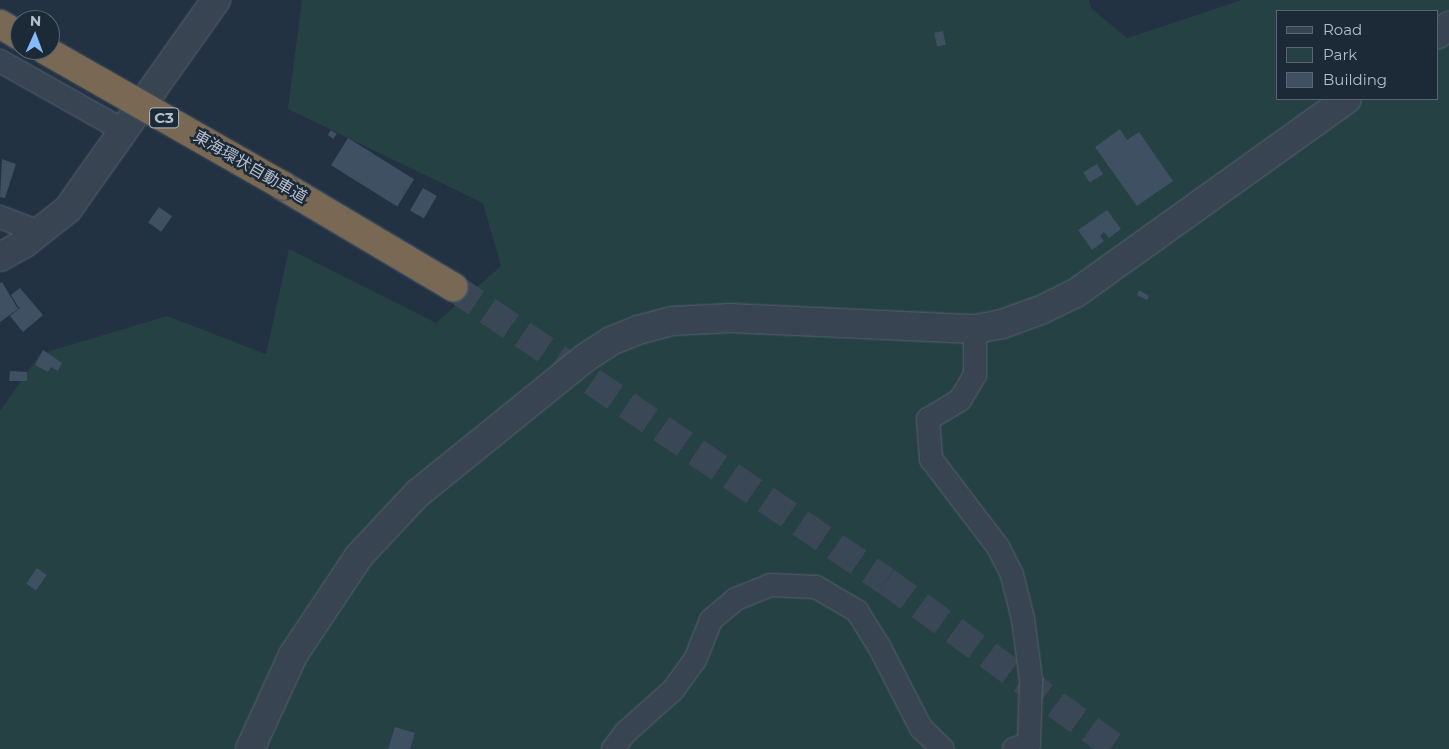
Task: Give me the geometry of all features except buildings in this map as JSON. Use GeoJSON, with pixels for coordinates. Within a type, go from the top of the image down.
{"type":"FeatureCollection","features":[{"type":"Feature","properties":{"kind":"highway","name":"東海環状自動車道"},"geometry":{"type":"LineString","coordinates":[[60,59],[283,186],[453,287]]}},
{"type":"Feature","properties":{"kind":"street"},"geometry":{"type":"LineString","coordinates":[[0,257],[39,232],[68,209],[216,0]]}},
{"type":"Feature","properties":{"kind":"street"},"geometry":{"type":"LineString","coordinates":[[0,61],[124,131]]}},
{"type":"Feature","properties":{"kind":"street"},"geometry":{"type":"LineString","coordinates":[[250,749],[293,655],[359,556],[417,494],[585,358],[612,341],[638,330],[672,322],[730,318],[975,329],[1041,310],[1076,293],[1346,100]]}},
{"type":"Feature","properties":{"kind":"street"},"geometry":{"type":"LineString","coordinates":[[0,216],[39,232]]}},
{"type":"Feature","properties":{"kind":"street"},"geometry":{"type":"LineString","coordinates":[[975,329],[975,375],[960,400],[928,419],[931,460],[998,547],[1012,575],[1023,619],[1031,680],[1029,744],[1014,749]]}},
{"type":"Feature","properties":{"kind":"street"},"geometry":{"type":"LineString","coordinates":[[612,749],[626,732],[673,690],[695,660],[711,620],[736,599],[770,585],[816,587],[857,611],[880,648],[922,728],[943,749]]}},
{"type":"Feature","properties":{"kind":"green space"},"geometry":{"type":"Polygon","coordinates":[[[302,0],[1089,0],[1091,8],[1127,38],[1242,0],[1449,0],[1449,749],[0,749],[0,411],[40,354],[167,316],[266,354],[289,249],[436,323],[501,266],[483,203],[288,109],[302,0]]]}},
{"type":"Feature","properties":{"kind":"tunnel"},"geometry":{"type":"LineString","coordinates":[[453,287],[886,581],[1117,749]]}}]}
